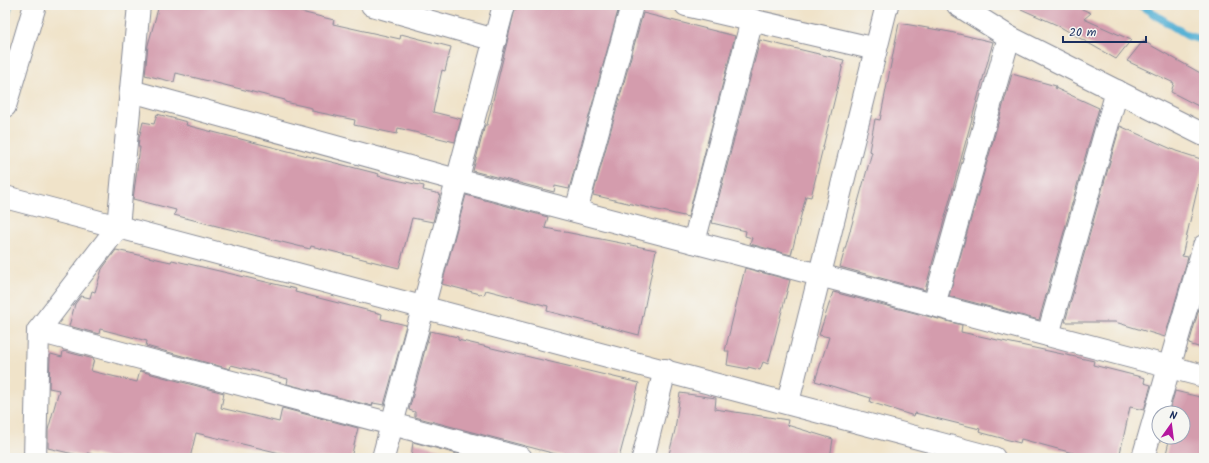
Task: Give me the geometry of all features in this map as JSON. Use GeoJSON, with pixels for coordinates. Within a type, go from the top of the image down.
{"type":"FeatureCollection","features":[{"type":"Feature","properties":{"kind":"street"},"geometry":{"type":"LineString","coordinates":[[5,106],[35,5]]}},
{"type":"Feature","properties":{"kind":"street"},"geometry":{"type":"LineString","coordinates":[[35,458],[38,331],[118,227],[139,5]]}},
{"type":"Feature","properties":{"kind":"street"},"geometry":{"type":"LineString","coordinates":[[372,5],[495,40]]}},
{"type":"Feature","properties":{"kind":"street"},"geometry":{"type":"LineString","coordinates":[[383,458],[504,5]]}},
{"type":"Feature","properties":{"kind":"street"},"geometry":{"type":"LineString","coordinates":[[576,211],[632,5]]}},
{"type":"Feature","properties":{"kind":"street"},"geometry":{"type":"LineString","coordinates":[[686,5],[876,49]]}},
{"type":"Feature","properties":{"kind":"street"},"geometry":{"type":"LineString","coordinates":[[788,402],[887,5]]}},
{"type":"Feature","properties":{"kind":"street"},"geometry":{"type":"LineString","coordinates":[[958,5],[1009,36],[1204,135]]}},
{"type":"Feature","properties":{"kind":"street"},"geometry":{"type":"LineString","coordinates":[[694,242],[752,20]]}},
{"type":"Feature","properties":{"kind":"street"},"geometry":{"type":"LineString","coordinates":[[934,305],[1009,36]]}},
{"type":"Feature","properties":{"kind":"street"},"geometry":{"type":"LineString","coordinates":[[131,91],[457,180],[1204,376]]}},
{"type":"Feature","properties":{"kind":"street"},"geometry":{"type":"LineString","coordinates":[[1048,335],[1117,91]]}},
{"type":"Feature","properties":{"kind":"street"},"geometry":{"type":"LineString","coordinates":[[5,196],[118,227],[788,402],[994,458]]}},
{"type":"Feature","properties":{"kind":"street"},"geometry":{"type":"LineString","coordinates":[[1143,458],[1204,246]]}},
{"type":"Feature","properties":{"kind":"street"},"geometry":{"type":"LineString","coordinates":[[38,331],[518,458]]}},
{"type":"Feature","properties":{"kind":"street"},"geometry":{"type":"LineString","coordinates":[[643,458],[665,370]]}},
{"type":"Feature","properties":{"kind":"building"},"geometry":{"type":"Polygon","coordinates":[[[159,5],[272,5],[334,20],[333,24],[400,39],[401,34],[451,47],[445,71],[442,70],[433,112],[461,119],[455,142],[398,128],[397,134],[354,125],[355,120],[312,111],[312,108],[285,102],[285,100],[176,73],[174,82],[145,75],[148,45],[159,5]]]}},
{"type":"Feature","properties":{"kind":"building"},"geometry":{"type":"Polygon","coordinates":[[[516,5],[611,5],[619,7],[569,189],[555,186],[554,192],[473,171],[485,125],[487,125],[516,5]]]}},
{"type":"Feature","properties":{"kind":"building"},"geometry":{"type":"Polygon","coordinates":[[[1012,5],[1073,5],[1091,13],[1084,19],[1131,40],[1116,59],[1057,25],[1012,5]]]}},
{"type":"Feature","properties":{"kind":"building"},"geometry":{"type":"Polygon","coordinates":[[[643,13],[735,36],[688,217],[593,195],[643,13]]]}},
{"type":"Feature","properties":{"kind":"building"},"geometry":{"type":"Polygon","coordinates":[[[899,23],[950,32],[993,42],[925,290],[840,267],[872,152],[869,151],[875,119],[880,120],[899,23]]]}},
{"type":"Feature","properties":{"kind":"building"},"geometry":{"type":"Polygon","coordinates":[[[760,40],[844,60],[811,197],[806,196],[791,255],[750,244],[752,238],[745,236],[746,231],[712,223],[760,40]]]}},
{"type":"Feature","properties":{"kind":"building"},"geometry":{"type":"Polygon","coordinates":[[[1143,41],[1204,75],[1204,109],[1171,92],[1174,83],[1127,61],[1143,41]]]}},
{"type":"Feature","properties":{"kind":"building"},"geometry":{"type":"Polygon","coordinates":[[[1012,74],[1056,86],[1055,88],[1099,108],[1039,320],[949,296],[1012,74]]]}},
{"type":"Feature","properties":{"kind":"building"},"geometry":{"type":"Polygon","coordinates":[[[157,114],[187,122],[186,125],[379,174],[378,176],[424,186],[423,190],[440,194],[433,222],[412,218],[399,268],[311,246],[310,249],[174,215],[176,210],[133,199],[140,147],[138,147],[139,138],[143,122],[154,124],[157,114]]]}},
{"type":"Feature","properties":{"kind":"building"},"geometry":{"type":"Polygon","coordinates":[[[1120,126],[1176,151],[1204,160],[1182,256],[1188,257],[1165,337],[1115,322],[1065,322],[1120,126]]]}},
{"type":"Feature","properties":{"kind":"building"},"geometry":{"type":"Polygon","coordinates":[[[466,195],[548,217],[545,228],[656,250],[639,335],[547,311],[548,306],[486,290],[484,295],[442,284],[466,195]]]}},
{"type":"Feature","properties":{"kind":"building"},"geometry":{"type":"Polygon","coordinates":[[[116,250],[171,262],[172,260],[296,289],[295,292],[382,314],[381,319],[406,325],[384,405],[373,403],[372,406],[287,384],[288,379],[231,365],[230,369],[146,346],[147,341],[100,329],[99,334],[69,326],[75,304],[81,296],[90,298],[92,291],[95,292],[102,269],[116,250]]]}},
{"type":"Feature","properties":{"kind":"building"},"geometry":{"type":"Polygon","coordinates":[[[745,268],[790,280],[768,364],[763,362],[760,370],[727,365],[729,351],[725,351],[745,268]]]}},
{"type":"Feature","properties":{"kind":"building"},"geometry":{"type":"Polygon","coordinates":[[[1204,291],[1204,349],[1189,344],[1204,291]]]}},
{"type":"Feature","properties":{"kind":"building"},"geometry":{"type":"Polygon","coordinates":[[[833,292],[962,325],[961,332],[1094,361],[1093,365],[1145,378],[1144,383],[1151,385],[1144,410],[1130,407],[1119,458],[1091,458],[1021,439],[1020,443],[979,432],[980,429],[915,413],[914,416],[870,402],[871,398],[815,381],[829,337],[819,335],[833,292]]]}},
{"type":"Feature","properties":{"kind":"building"},"geometry":{"type":"Polygon","coordinates":[[[430,331],[458,337],[458,340],[639,383],[619,458],[571,458],[415,417],[415,412],[409,410],[430,331]]]}},
{"type":"Feature","properties":{"kind":"building"},"geometry":{"type":"Polygon","coordinates":[[[63,351],[94,359],[91,371],[137,382],[140,371],[224,393],[221,408],[279,422],[282,408],[358,428],[351,458],[301,458],[196,433],[190,458],[107,458],[87,453],[86,457],[48,448],[48,430],[59,390],[49,388],[50,357],[51,354],[62,357],[63,351]]]}},
{"type":"Feature","properties":{"kind":"building"},"geometry":{"type":"Polygon","coordinates":[[[1175,391],[1204,398],[1204,458],[1165,458],[1168,445],[1191,445],[1191,405],[1171,405],[1175,391]]]}},
{"type":"Feature","properties":{"kind":"building"},"geometry":{"type":"Polygon","coordinates":[[[680,393],[716,398],[715,409],[788,420],[787,425],[833,439],[830,458],[668,458],[675,430],[680,393]]]}},
{"type":"Feature","properties":{"kind":"building"},"geometry":{"type":"Polygon","coordinates":[[[413,442],[472,458],[411,458],[413,442]]]}},
{"type":"Feature","properties":{"kind":"waterway"},"geometry":{"type":"LineString","coordinates":[[5,20],[9,5]]}},
{"type":"Feature","properties":{"kind":"waterway"},"geometry":{"type":"LineString","coordinates":[[1140,5],[1188,36],[1204,40]]}}]}
